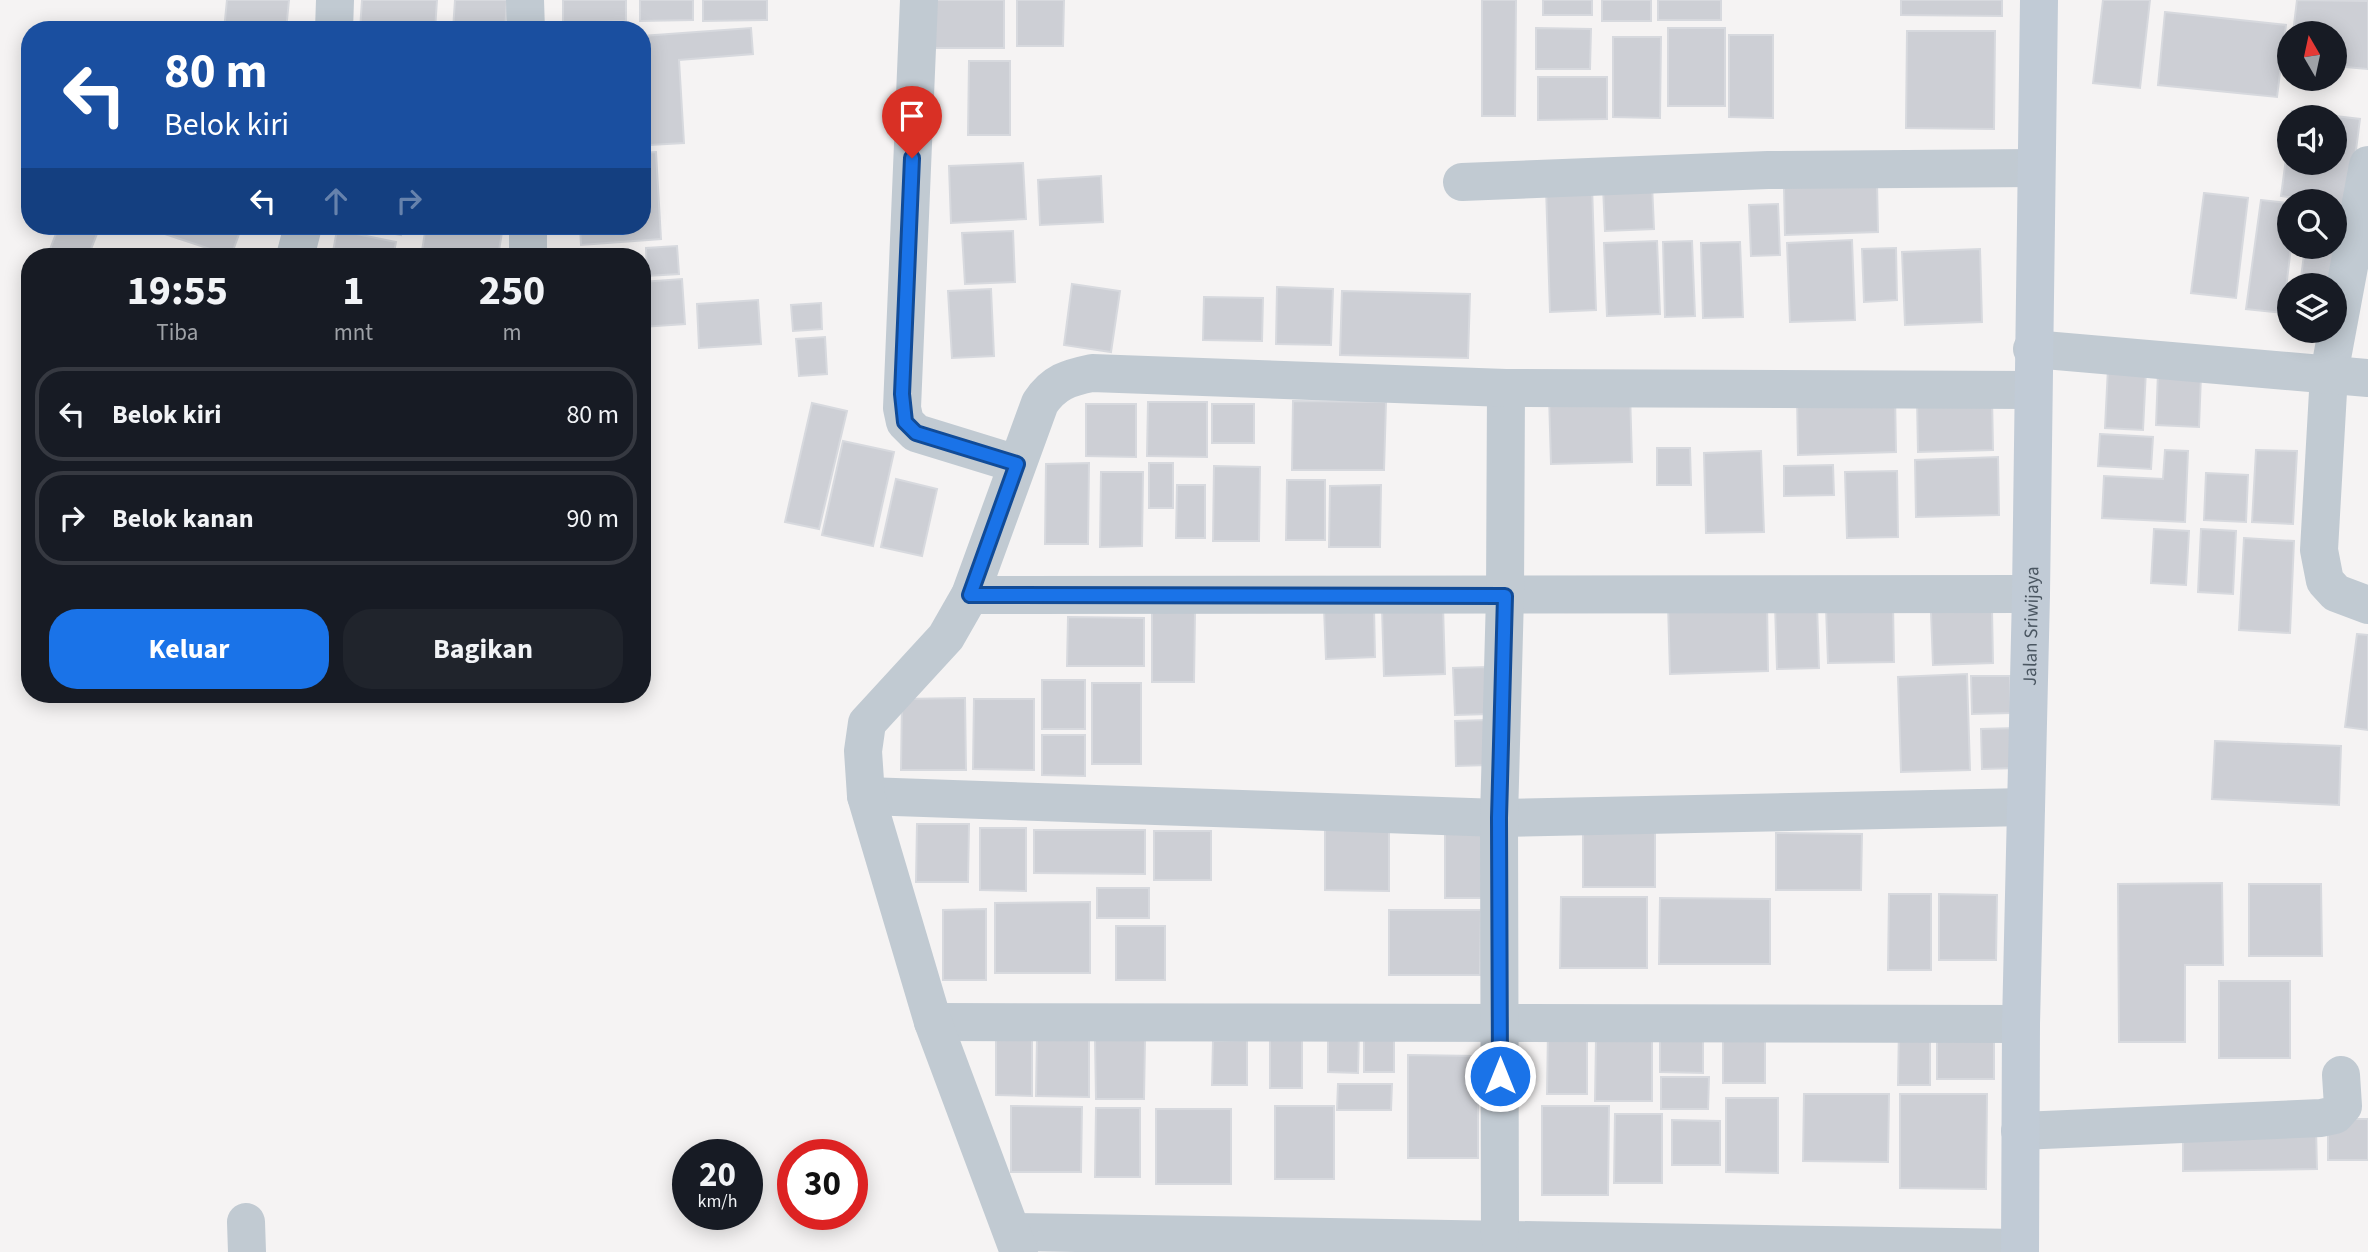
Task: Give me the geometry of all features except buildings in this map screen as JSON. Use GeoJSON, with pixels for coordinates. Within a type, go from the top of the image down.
{"type":"FeatureCollection","features":[{"type":"Feature","properties":{"kind":"street"},"geometry":{"type":"LineString","coordinates":[[334,21],[335,0]]}},
{"type":"Feature","properties":{"kind":"street"},"geometry":{"type":"LineString","coordinates":[[525,0],[526,21]]}},
{"type":"Feature","properties":{"kind":"street"},"geometry":{"type":"LineString","coordinates":[[919,0],[902,408],[905,422],[916,433],[1017,464]]}},
{"type":"Feature","properties":{"kind":"street","name":"Jalan Sriwijaya"},"geometry":{"type":"LineString","coordinates":[[2020,1250],[2021,1024],[2031,594],[2032,349],[2039,0]]}},
{"type":"Feature","properties":{"kind":"street"},"geometry":{"type":"LineString","coordinates":[[2368,166],[2329,374],[2319,550],[2321,571],[2336,593],[2368,605]]}},
{"type":"Feature","properties":{"kind":"street"},"geometry":{"type":"LineString","coordinates":[[1462,182],[1768,170],[2036,168]]}},
{"type":"Feature","properties":{"kind":"street"},"geometry":{"type":"LineString","coordinates":[[2032,349],[2368,378]]}},
{"type":"Feature","properties":{"kind":"street"},"geometry":{"type":"LineString","coordinates":[[2020,1250],[1500,1238],[1016,1242],[933,1022],[866,796],[863,751],[867,723],[946,637],[970,595],[1040,403],[1050,388],[1066,378],[1091,373],[1506,388],[2032,390]]}},
{"type":"Feature","properties":{"kind":"street"},"geometry":{"type":"LineString","coordinates":[[1500,1238],[1499,818],[1505,596],[1506,388]]}},
{"type":"Feature","properties":{"kind":"street"},"geometry":{"type":"LineString","coordinates":[[970,595],[2031,594]]}},
{"type":"Feature","properties":{"kind":"street"},"geometry":{"type":"LineString","coordinates":[[866,796],[1499,818],[2026,807]]}},
{"type":"Feature","properties":{"kind":"street"},"geometry":{"type":"LineString","coordinates":[[933,1022],[2021,1024]]}},
{"type":"Feature","properties":{"kind":"street"},"geometry":{"type":"LineString","coordinates":[[2020,1131],[2189,1121],[2321,1118],[2335,1115],[2343,1106],[2341,1075]]}},
{"type":"Feature","properties":{"kind":"route"},"geometry":{"type":"LineString","coordinates":[[912,158],[902,394],[905,422],[916,433],[1017,464],[970,595],[1505,596],[1499,818],[1500,1076]]}}]}
